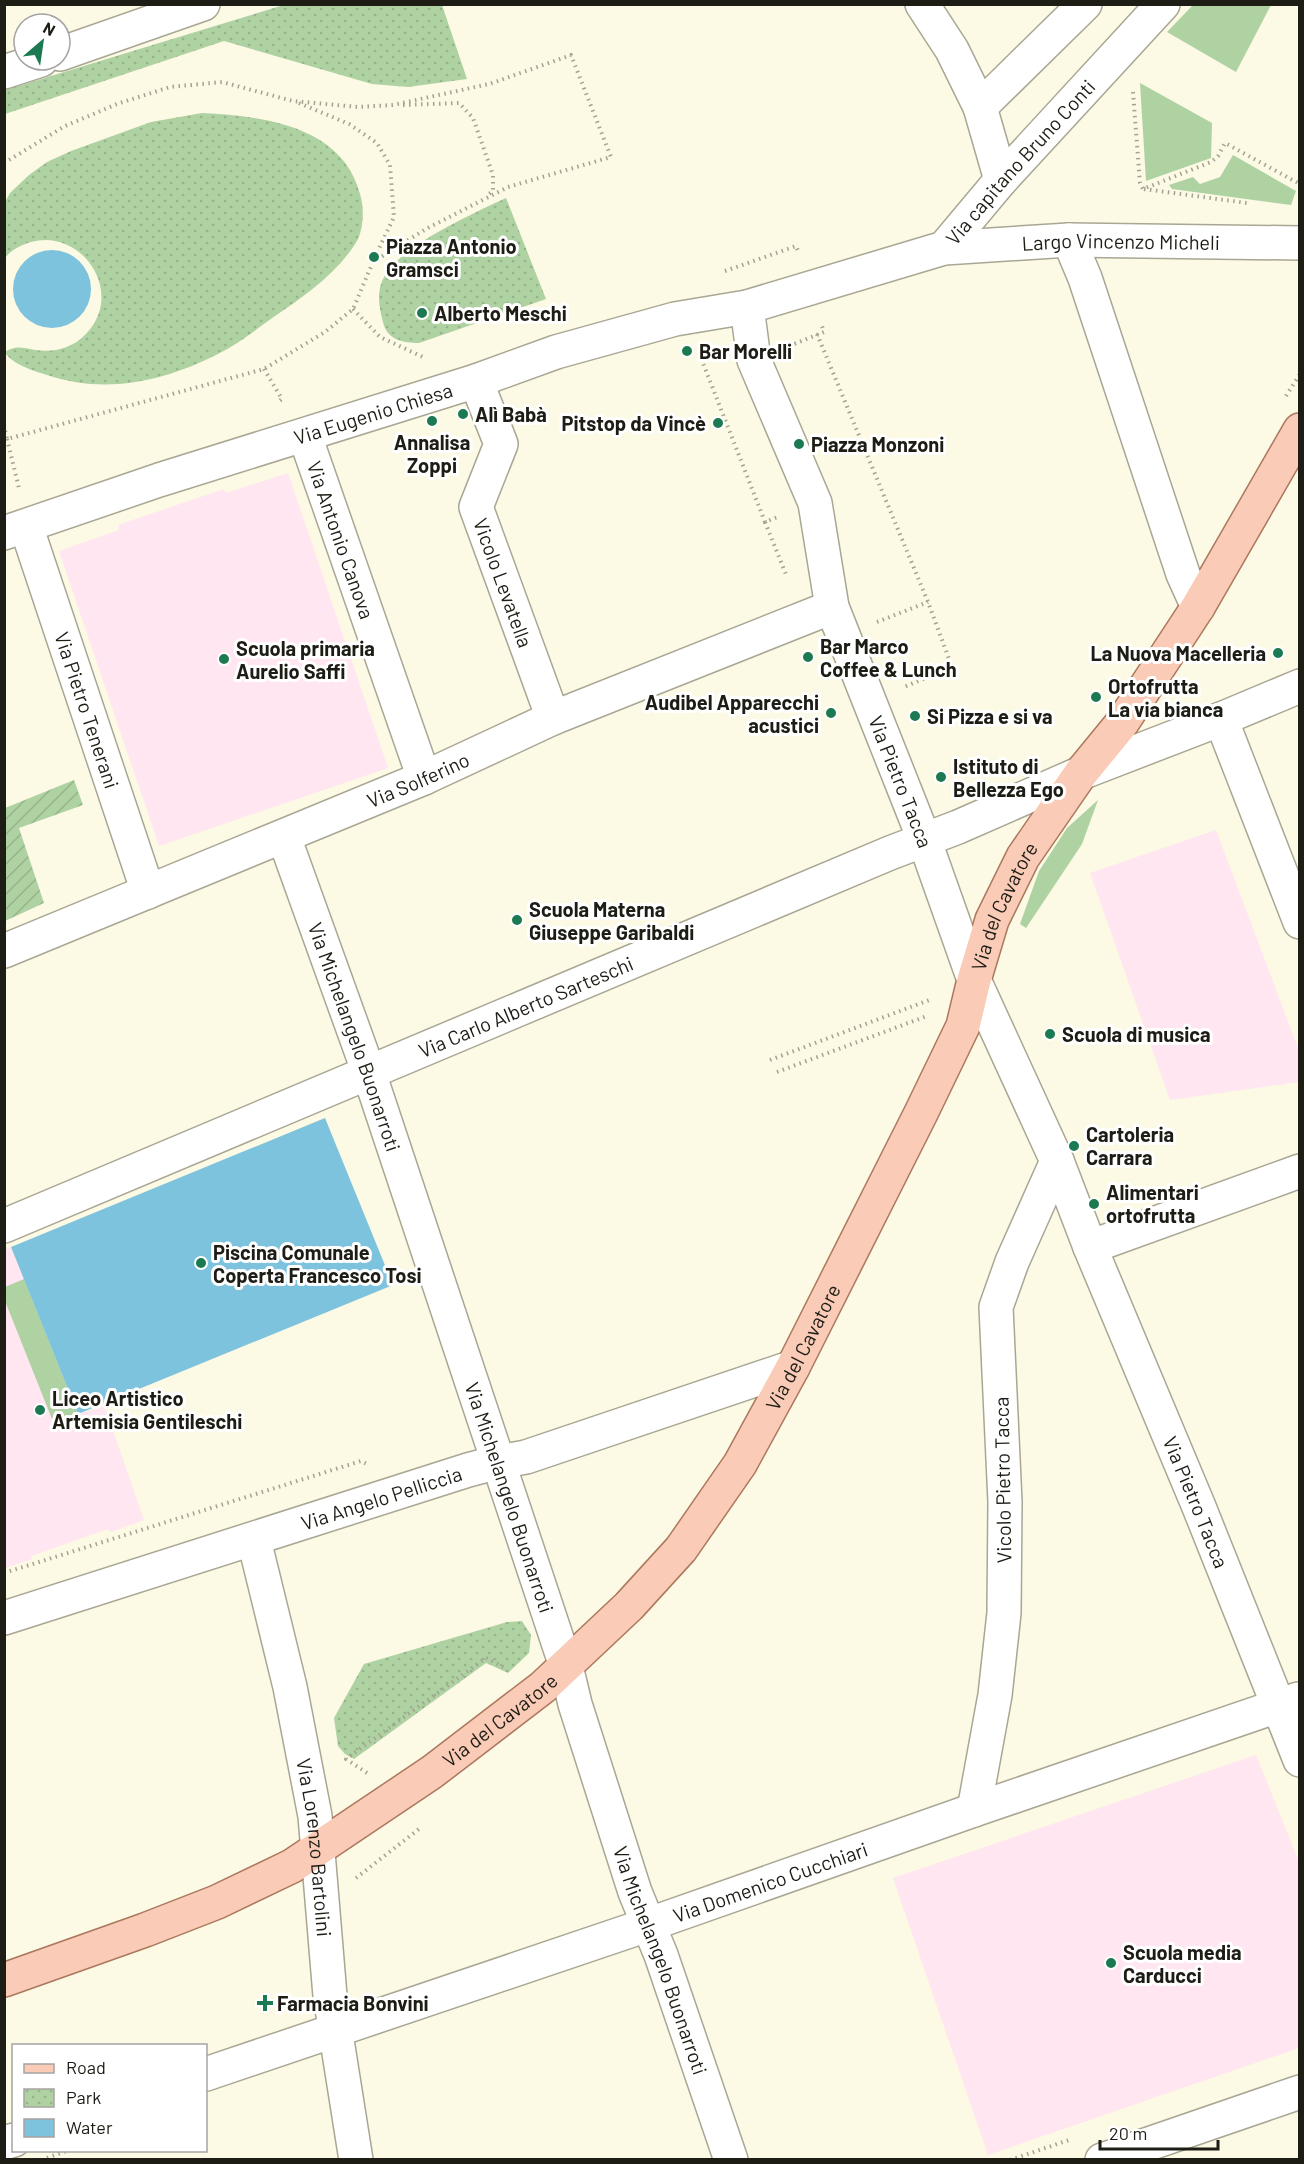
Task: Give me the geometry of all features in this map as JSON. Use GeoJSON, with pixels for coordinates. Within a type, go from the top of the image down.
{"type":"FeatureCollection","features":[{"type":"Feature","properties":{"kind":"main road","name":"Via del Cavatore"},"geometry":{"type":"LineString","coordinates":[[4,1980],[217,1902],[292,1866],[432,1772],[543,1686],[629,1606],[681,1549],[740,1464],[793,1367],[963,1026],[992,920],[1023,857],[1081,773],[1122,723],[1198,607],[1299,430]]}},
{"type":"Feature","properties":{"kind":"street"},"geometry":{"type":"LineString","coordinates":[[922,4],[952,50],[980,107],[1001,180]]}},
{"type":"Feature","properties":{"kind":"street"},"geometry":{"type":"LineString","coordinates":[[980,107],[1085,4]]}},
{"type":"Feature","properties":{"kind":"street","name":"Via capitano Bruno Conti"},"geometry":{"type":"LineString","coordinates":[[747,307],[944,248],[1001,180],[1163,4]]}},
{"type":"Feature","properties":{"kind":"street"},"geometry":{"type":"LineString","coordinates":[[72,50],[197,6]]}},
{"type":"Feature","properties":{"kind":"street"},"geometry":{"type":"LineString","coordinates":[[1069,240],[1086,278],[1183,574],[1198,607]]}},
{"type":"Feature","properties":{"kind":"street","name":"Largo Vincenzo Micheli"},"geometry":{"type":"LineString","coordinates":[[944,248],[1069,240],[1299,243]]}},
{"type":"Feature","properties":{"kind":"street","name":"Via Eugenio Chiesa"},"geometry":{"type":"LineString","coordinates":[[15,530],[159,480],[476,381],[556,352],[675,319],[747,307]]}},
{"type":"Feature","properties":{"kind":"street","name":"Via Pietro Tacca"},"geometry":{"type":"LineString","coordinates":[[747,307],[754,360],[815,503],[832,607],[924,839],[974,980],[1057,1161],[1090,1246],[1289,1702],[1299,1760]]}},
{"type":"Feature","properties":{"kind":"street","name":"Vicolo Levatella"},"geometry":{"type":"LineString","coordinates":[[476,381],[501,444],[476,507],[553,718]]}},
{"type":"Feature","properties":{"kind":"street","name":"Via Antonio Canova"},"geometry":{"type":"LineString","coordinates":[[305,436],[424,778]]}},
{"type":"Feature","properties":{"kind":"street","name":"Via Pietro Tenerani"},"geometry":{"type":"LineString","coordinates":[[15,530],[148,892]]}},
{"type":"Feature","properties":{"kind":"street","name":"Via Solferino"},"geometry":{"type":"LineString","coordinates":[[4,951],[424,778],[553,718],[832,607]]}},
{"type":"Feature","properties":{"kind":"street","name":"Via Carlo Alberto Sarteschi"},"geometry":{"type":"LineString","coordinates":[[4,1226],[1081,773],[1299,686]]}},
{"type":"Feature","properties":{"kind":"street"},"geometry":{"type":"LineString","coordinates":[[1221,719],[1299,922]]}},
{"type":"Feature","properties":{"kind":"street","name":"Via Michelangelo Buonarroti"},"geometry":{"type":"LineString","coordinates":[[284,837],[369,1074],[566,1666],[635,1892],[650,1924],[731,2160]]}},
{"type":"Feature","properties":{"kind":"street","name":"Vicolo Pietro Tacca"},"geometry":{"type":"LineString","coordinates":[[974,1810],[995,1695],[1004,1613],[1005,1502],[996,1307],[1012,1262],[1057,1161]]}},
{"type":"Feature","properties":{"kind":"street"},"geometry":{"type":"LineString","coordinates":[[1090,1246],[1299,1171]]}},
{"type":"Feature","properties":{"kind":"street","name":"Via Angelo Pelliccia"},"geometry":{"type":"LineString","coordinates":[[4,1618],[498,1462],[526,1457],[793,1367]]}},
{"type":"Feature","properties":{"kind":"street","name":"Via Lorenzo Bartolini"},"geometry":{"type":"LineString","coordinates":[[254,1540],[290,1687],[315,1816],[330,1996],[356,2160]]}},
{"type":"Feature","properties":{"kind":"street","name":"Via Domenico Cucchiari"},"geometry":{"type":"LineString","coordinates":[[207,2074],[650,1924],[1289,1702]]}},
{"type":"Feature","properties":{"kind":"street"},"geometry":{"type":"LineString","coordinates":[[1102,2160],[1299,2092]]}},
{"type":"Feature","properties":{"kind":"path"},"geometry":{"type":"LineString","coordinates":[[373,262],[426,229],[507,187],[611,157],[571,55],[489,84],[393,105]]}},
{"type":"Feature","properties":{"kind":"path"},"geometry":{"type":"LineString","coordinates":[[4,163],[65,126],[117,104],[170,87],[222,82],[293,101],[349,124],[377,143],[390,165],[394,217],[353,309],[325,332],[264,369],[8,439]]}},
{"type":"Feature","properties":{"kind":"path"},"geometry":{"type":"LineString","coordinates":[[1132,82],[1140,183],[1143,189]]}},
{"type":"Feature","properties":{"kind":"path"},"geometry":{"type":"LineString","coordinates":[[293,101],[358,107],[459,103],[473,118],[493,175],[493,190],[481,200]]}},
{"type":"Feature","properties":{"kind":"path"},"geometry":{"type":"LineString","coordinates":[[1143,189],[1211,162],[1218,156],[1225,143],[1299,184]]}},
{"type":"Feature","properties":{"kind":"path"},"geometry":{"type":"LineString","coordinates":[[1143,189],[1251,203]]}},
{"type":"Feature","properties":{"kind":"path"},"geometry":{"type":"LineString","coordinates":[[719,273],[796,246]]}},
{"type":"Feature","properties":{"kind":"path"},"geometry":{"type":"LineString","coordinates":[[353,309],[380,337],[423,357]]}},
{"type":"Feature","properties":{"kind":"path"},"geometry":{"type":"LineString","coordinates":[[817,334],[952,667],[900,689]]}},
{"type":"Feature","properties":{"kind":"path"},"geometry":{"type":"LineString","coordinates":[[264,369],[282,399],[275,404]]}},
{"type":"Feature","properties":{"kind":"path"},"geometry":{"type":"LineString","coordinates":[[4,425],[19,490]]}},
{"type":"Feature","properties":{"kind":"path"},"geometry":{"type":"LineString","coordinates":[[770,1060],[924,1002]]}},
{"type":"Feature","properties":{"kind":"path"},"geometry":{"type":"LineString","coordinates":[[777,1072],[934,1013]]}},
{"type":"Feature","properties":{"kind":"path"},"geometry":{"type":"LineString","coordinates":[[4,1573],[361,1461],[370,1465]]}},
{"type":"Feature","properties":{"kind":"path"},"geometry":{"type":"LineString","coordinates":[[351,1883],[425,1824]]}},
{"type":"Feature","properties":{"kind":"path"},"geometry":{"type":"LineString","coordinates":[[41,2160],[66,2152]]}},
{"type":"Feature","properties":{"kind":"shaded area","name":"Scuola primaria Aurelio Saffi"},"geometry":{"type":"Polygon","coordinates":[[[288,473],[388,768],[159,846],[59,551],[119,530],[118,525],[224,489],[226,493],[288,473]]]}},
{"type":"Feature","properties":{"kind":"shaded area"},"geometry":{"type":"Polygon","coordinates":[[[1216,830],[1299,1051],[1299,1082],[1170,1100],[1090,873],[1216,830]]]}},
{"type":"Feature","properties":{"kind":"shaded area","name":"Liceo Artistico Artemisia Gentileschi"},"geometry":{"type":"Polygon","coordinates":[[[11,1247],[78,1414],[104,1405],[144,1520],[111,1532],[108,1529],[31,1556],[32,1559],[5,1568],[4,1250],[11,1247]]]}},
{"type":"Feature","properties":{"kind":"shaded area","name":"Scuola media Carducci"},"geometry":{"type":"Polygon","coordinates":[[[1256,1755],[1299,1862],[1299,2048],[988,2155],[893,1878],[1256,1755]]]}},
{"type":"Feature","properties":{"kind":"green space"},"geometry":{"type":"Polygon","coordinates":[[[287,4],[442,5],[467,79],[408,87],[372,84],[224,41],[5,114],[5,90],[64,72],[72,72],[72,70],[287,4]]]}},
{"type":"Feature","properties":{"kind":"green space"},"geometry":{"type":"Polygon","coordinates":[[[1193,5],[1271,5],[1236,72],[1167,32],[1193,5]]]}},
{"type":"Feature","properties":{"kind":"green space"},"geometry":{"type":"Polygon","coordinates":[[[1140,83],[1212,123],[1211,158],[1146,181],[1140,83]]]}},
{"type":"Feature","properties":{"kind":"green space"},"geometry":{"type":"Polygon","coordinates":[[[202,113],[249,117],[274,122],[318,139],[336,153],[351,171],[360,194],[363,216],[358,239],[342,262],[298,300],[233,346],[198,363],[156,378],[135,382],[91,384],[47,375],[12,360],[5,352],[12,348],[51,350],[66,347],[79,340],[91,328],[99,312],[101,295],[98,279],[91,264],[79,252],[65,244],[49,240],[31,242],[16,248],[5,258],[5,202],[10,193],[47,162],[71,151],[151,122],[202,113]]]}},
{"type":"Feature","properties":{"kind":"green space"},"geometry":{"type":"Polygon","coordinates":[[[1233,155],[1296,191],[1291,205],[1172,189],[1169,185],[1193,177],[1200,184],[1220,177],[1233,155]]]}},
{"type":"Feature","properties":{"kind":"green space"},"geometry":{"type":"Polygon","coordinates":[[[506,198],[546,299],[419,343],[392,337],[385,328],[379,300],[381,283],[393,265],[421,242],[439,231],[506,198]]]}},
{"type":"Feature","properties":{"kind":"green space"},"geometry":{"type":"Polygon","coordinates":[[[74,780],[83,805],[19,828],[44,903],[5,921],[5,808],[74,780]]]}},
{"type":"Feature","properties":{"kind":"green space"},"geometry":{"type":"Polygon","coordinates":[[[1098,800],[1082,844],[1026,928],[1020,924],[1039,871],[1067,828],[1098,800]]]}},
{"type":"Feature","properties":{"kind":"green space"},"geometry":{"type":"Polygon","coordinates":[[[24,1279],[78,1414],[54,1424],[5,1301],[5,1287],[24,1279]]]}},
{"type":"Feature","properties":{"kind":"green space"},"geometry":{"type":"Polygon","coordinates":[[[522,1621],[531,1635],[529,1653],[508,1673],[486,1663],[354,1759],[338,1746],[334,1718],[364,1664],[507,1622],[522,1621]]]}},
{"type":"Feature","properties":{"kind":"water"},"geometry":{"type":"Polygon","coordinates":[[[52,250],[67,253],[84,267],[91,289],[88,304],[74,321],[52,328],[37,325],[20,311],[13,289],[16,274],[30,257],[52,250]]]}},
{"type":"Feature","properties":{"kind":"water","name":"Piscina Comunale Coperta Francesco Tosi"},"geometry":{"type":"Polygon","coordinates":[[[325,1118],[393,1285],[78,1414],[11,1247],[325,1118]]]}},
{"type":"Feature","properties":{"kind":"place","name":"Piazza Antonio Gramsci"},"geometry":{"type":"Point","coordinates":[374,257]}},
{"type":"Feature","properties":{"kind":"place","name":"Alberto Meschi"},"geometry":{"type":"Point","coordinates":[422,313]}},
{"type":"Feature","properties":{"kind":"place","name":"Bar Morelli"},"geometry":{"type":"Point","coordinates":[687,351]}},
{"type":"Feature","properties":{"kind":"place","name":"Alì Babà"},"geometry":{"type":"Point","coordinates":[463,414]}},
{"type":"Feature","properties":{"kind":"place","name":"Annalisa Zoppi"},"geometry":{"type":"Point","coordinates":[432,421]}},
{"type":"Feature","properties":{"kind":"place","name":"Pitstop da Vincè"},"geometry":{"type":"Point","coordinates":[718,423]}},
{"type":"Feature","properties":{"kind":"place","name":"Piazza Monzoni"},"geometry":{"type":"Point","coordinates":[799,444]}},
{"type":"Feature","properties":{"kind":"place","name":"La Nuova Macelleria"},"geometry":{"type":"Point","coordinates":[1278,653]}},
{"type":"Feature","properties":{"kind":"place","name":"Bar Marco Coffee & Lunch"},"geometry":{"type":"Point","coordinates":[808,657]}},
{"type":"Feature","properties":{"kind":"place","name":"Scuola primaria Aurelio Saffi"},"geometry":{"type":"Point","coordinates":[224,659]}},
{"type":"Feature","properties":{"kind":"place","name":"Ortofrutta La via bianca"},"geometry":{"type":"Point","coordinates":[1096,697]}},
{"type":"Feature","properties":{"kind":"place","name":"Audibel Apparecchi acustici"},"geometry":{"type":"Point","coordinates":[831,713]}},
{"type":"Feature","properties":{"kind":"place","name":"Si Pizza e si va"},"geometry":{"type":"Point","coordinates":[915,716]}},
{"type":"Feature","properties":{"kind":"place","name":"Istituto di Bellezza Ego"},"geometry":{"type":"Point","coordinates":[941,777]}},
{"type":"Feature","properties":{"kind":"place","name":"Scuola Materna Giuseppe Garibaldi"},"geometry":{"type":"Point","coordinates":[517,920]}},
{"type":"Feature","properties":{"kind":"place","name":"Scuola di musica"},"geometry":{"type":"Point","coordinates":[1050,1034]}},
{"type":"Feature","properties":{"kind":"place","name":"Cartoleria Carrara"},"geometry":{"type":"Point","coordinates":[1074,1146]}},
{"type":"Feature","properties":{"kind":"place","name":"Alimentari ortofrutta"},"geometry":{"type":"Point","coordinates":[1094,1204]}},
{"type":"Feature","properties":{"kind":"place","name":"Piscina Comunale Coperta Francesco Tosi"},"geometry":{"type":"Point","coordinates":[201,1263]}},
{"type":"Feature","properties":{"kind":"place","name":"Liceo Artistico Artemisia Gentileschi"},"geometry":{"type":"Point","coordinates":[40,1410]}},
{"type":"Feature","properties":{"kind":"place","name":"Scuola media Carducci"},"geometry":{"type":"Point","coordinates":[1111,1963]}},
{"type":"Feature","properties":{"kind":"place","name":"Farmacia Bonvini"},"geometry":{"type":"Point","coordinates":[265,2003]}}]}
